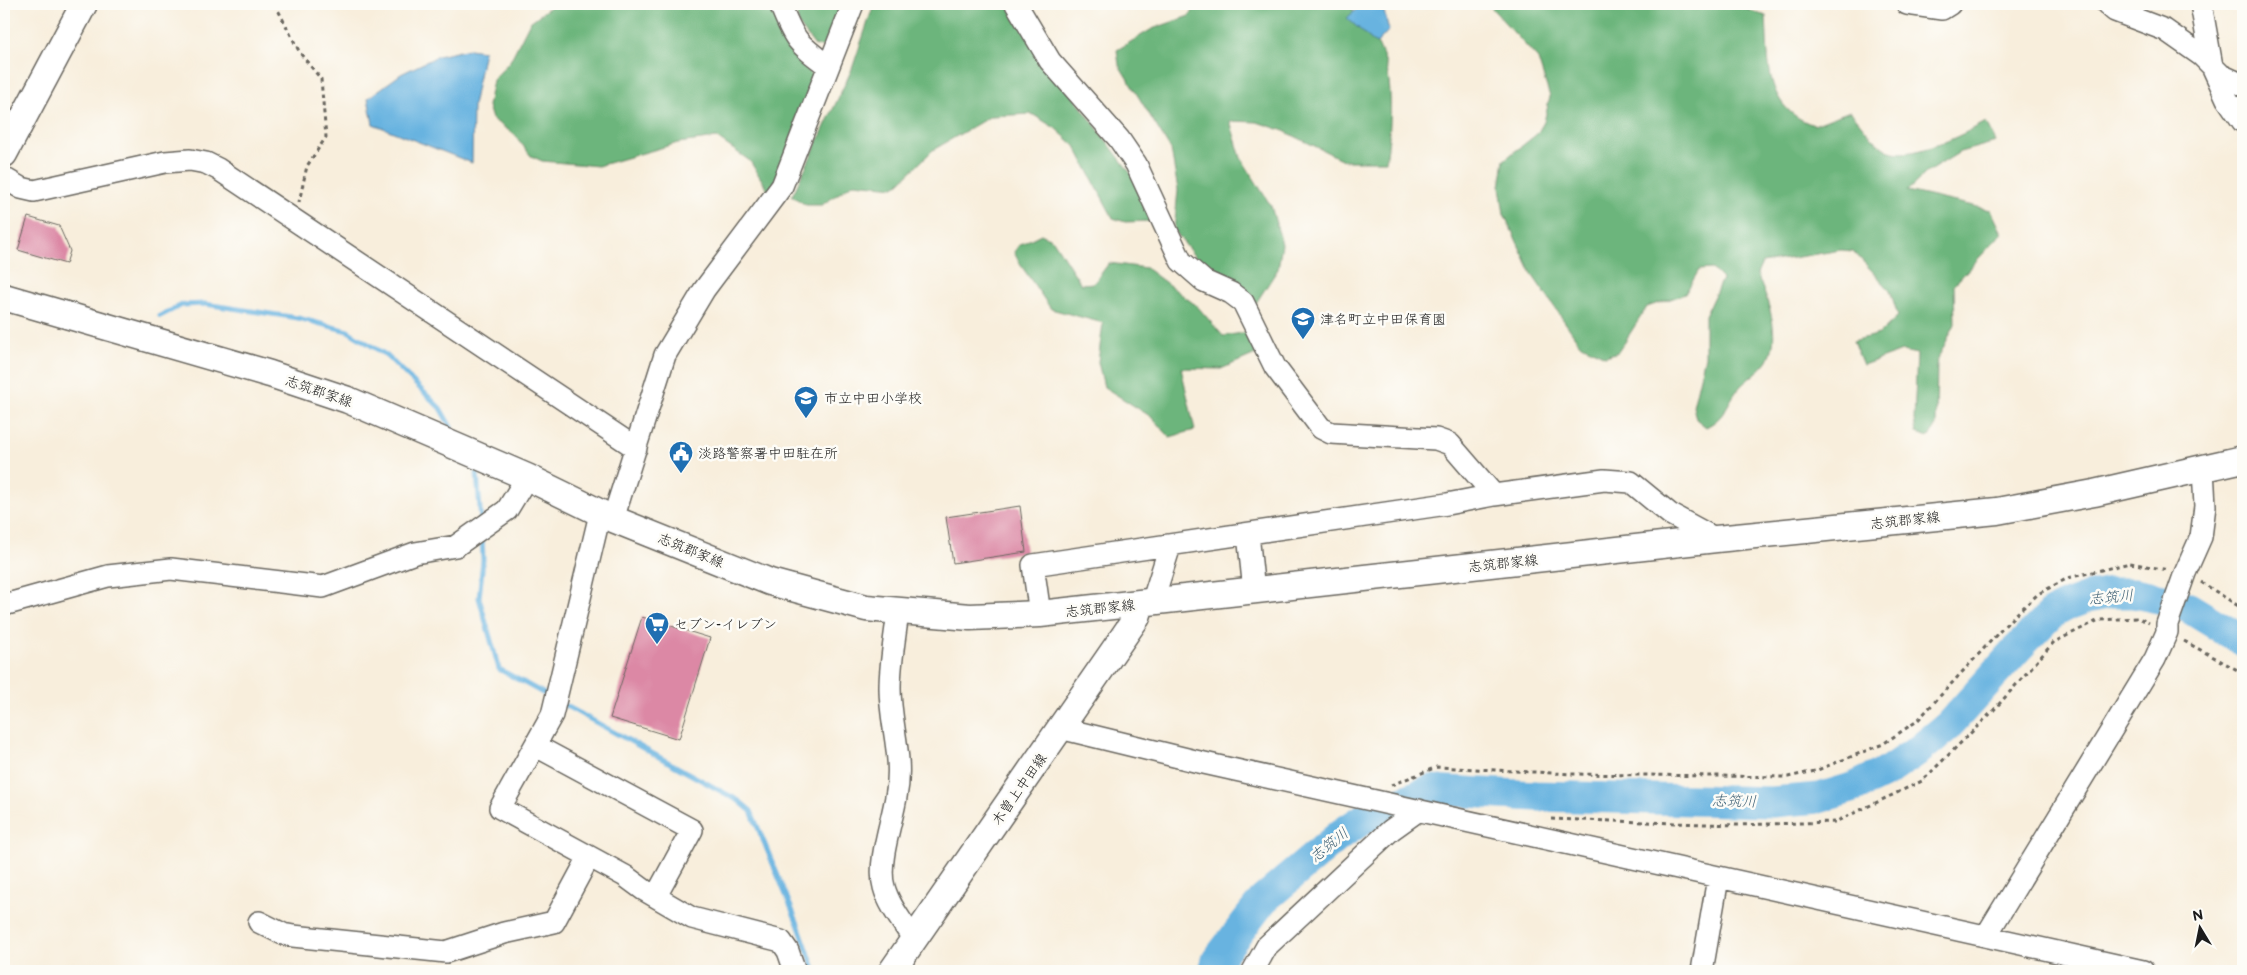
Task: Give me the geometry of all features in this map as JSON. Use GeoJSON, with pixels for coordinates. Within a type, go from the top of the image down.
{"type":"FeatureCollection","features":[{"type":"Feature","properties":{"kind":"main road"},"geometry":{"type":"LineString","coordinates":[[4,154],[84,4]]}},
{"type":"Feature","properties":{"kind":"main road","name":"志筑郡家線"},"geometry":{"type":"LineString","coordinates":[[4,296],[260,371],[348,400],[527,477],[606,516],[770,582],[866,608],[898,612],[970,617],[1040,614],[1716,539],[1997,511],[2094,493],[2203,469],[2243,458]]}},
{"type":"Feature","properties":{"kind":"main road","name":"木曽上中田線"},"geometry":{"type":"LineString","coordinates":[[892,971],[1146,603]]}},
{"type":"Feature","properties":{"kind":"street"},"geometry":{"type":"LineString","coordinates":[[780,4],[790,31],[801,46],[828,66]]}},
{"type":"Feature","properties":{"kind":"street"},"geometry":{"type":"LineString","coordinates":[[795,971],[788,951],[781,942],[692,918],[644,890],[626,876],[500,808],[552,714],[606,516],[636,448],[666,355],[704,290],[782,186],[853,4]]}},
{"type":"Feature","properties":{"kind":"street"},"geometry":{"type":"LineString","coordinates":[[1016,4],[1050,61],[1119,139],[1136,164],[1180,261],[1204,281],[1232,293],[1243,302],[1276,367],[1321,428],[1331,433],[1436,438],[1450,444],[1494,495]]}},
{"type":"Feature","properties":{"kind":"street"},"geometry":{"type":"LineString","coordinates":[[1908,4],[1942,9],[1950,4]]}},
{"type":"Feature","properties":{"kind":"street"},"geometry":{"type":"LineString","coordinates":[[2108,4],[2115,11],[2165,30],[2202,56],[2221,75],[2243,85]]}},
{"type":"Feature","properties":{"kind":"street"},"geometry":{"type":"LineString","coordinates":[[2202,4],[2212,66],[2228,99],[2243,122]]}},
{"type":"Feature","properties":{"kind":"street"},"geometry":{"type":"LineString","coordinates":[[4,178],[21,188],[34,191],[165,162],[190,160],[218,169],[636,448]]}},
{"type":"Feature","properties":{"kind":"street"},"geometry":{"type":"LineString","coordinates":[[1986,936],[2155,659],[2184,576],[2201,537],[2205,506],[2203,469]]}},
{"type":"Feature","properties":{"kind":"street"},"geometry":{"type":"LineString","coordinates":[[4,605],[108,576],[171,569],[324,587],[415,553],[456,546],[507,510],[527,477]]}},
{"type":"Feature","properties":{"kind":"street"},"geometry":{"type":"LineString","coordinates":[[1040,614],[1032,566],[1447,504],[1494,495],[1604,480],[1631,482],[1670,514],[1716,539]]}},
{"type":"Feature","properties":{"kind":"street"},"geometry":{"type":"LineString","coordinates":[[1248,534],[1254,591]]}},
{"type":"Feature","properties":{"kind":"street"},"geometry":{"type":"LineString","coordinates":[[1146,603],[1170,546]]}},
{"type":"Feature","properties":{"kind":"street"},"geometry":{"type":"LineString","coordinates":[[898,612],[890,688],[899,754],[897,796],[888,832],[882,873],[884,887],[891,903],[914,940]]}},
{"type":"Feature","properties":{"kind":"street"},"geometry":{"type":"LineString","coordinates":[[1060,728],[1371,801],[2143,971]]}},
{"type":"Feature","properties":{"kind":"street"},"geometry":{"type":"LineString","coordinates":[[536,746],[692,830],[656,896]]}},
{"type":"Feature","properties":{"kind":"street"},"geometry":{"type":"LineString","coordinates":[[1253,971],[1267,946],[1391,830],[1416,810]]}},
{"type":"Feature","properties":{"kind":"street"},"geometry":{"type":"LineString","coordinates":[[259,922],[283,934],[293,936],[446,952],[504,933],[554,922],[589,857]]}},
{"type":"Feature","properties":{"kind":"street"},"geometry":{"type":"LineString","coordinates":[[1702,971],[1718,878]]}},
{"type":"Feature","properties":{"kind":"path"},"geometry":{"type":"LineString","coordinates":[[275,4],[300,53],[320,79],[326,136],[307,166],[295,220]]}},
{"type":"Feature","properties":{"kind":"path"},"geometry":{"type":"LineString","coordinates":[[1371,801],[1389,785],[1437,767],[1572,774],[1788,777],[1815,771],[1882,744],[1917,721],[2012,618],[2038,594],[2068,578],[2130,563],[2184,576],[2243,609]]}},
{"type":"Feature","properties":{"kind":"path"},"geometry":{"type":"LineString","coordinates":[[1548,819],[1737,824],[1835,822],[1922,781],[1992,712],[2054,642],[2099,620],[2139,618],[2167,628],[2243,673]]}},
{"type":"Feature","properties":{"kind":"green space"},"geometry":{"type":"Polygon","coordinates":[[[554,4],[774,4],[787,42],[814,78],[771,195],[750,161],[717,138],[678,143],[598,166],[542,161],[531,156],[514,134],[492,119],[488,106],[493,80],[510,61],[530,22],[554,4]]]}},
{"type":"Feature","properties":{"kind":"green space"},"geometry":{"type":"Polygon","coordinates":[[[794,4],[845,4],[829,47],[815,46],[799,25],[794,4]]]}},
{"type":"Feature","properties":{"kind":"green space"},"geometry":{"type":"Polygon","coordinates":[[[874,4],[1015,4],[1060,78],[1140,186],[1153,221],[1125,222],[1113,218],[1075,146],[1055,128],[1032,114],[991,116],[933,150],[895,187],[854,183],[822,205],[806,205],[792,196],[852,69],[874,4]]]}},
{"type":"Feature","properties":{"kind":"green space"},"geometry":{"type":"Polygon","coordinates":[[[1197,4],[1348,4],[1376,41],[1388,72],[1390,119],[1386,161],[1345,161],[1284,131],[1257,122],[1230,121],[1241,158],[1271,206],[1282,244],[1278,269],[1256,303],[1234,287],[1209,275],[1174,230],[1178,190],[1171,150],[1119,65],[1117,50],[1152,29],[1189,16],[1197,4]]]}},
{"type":"Feature","properties":{"kind":"green space"},"geometry":{"type":"Polygon","coordinates":[[[1488,4],[1681,4],[1684,7],[1685,4],[1731,4],[1766,16],[1769,65],[1777,95],[1785,107],[1797,117],[1814,125],[1850,111],[1870,136],[1884,148],[1894,152],[1907,153],[1936,146],[1986,122],[1996,142],[1960,152],[1926,173],[1907,191],[1991,210],[2002,233],[1954,285],[1955,324],[1937,360],[1936,425],[1929,437],[1916,433],[1914,420],[1917,354],[1902,351],[1863,365],[1853,341],[1879,334],[1898,316],[1890,290],[1853,251],[1841,250],[1762,263],[1757,274],[1769,305],[1774,339],[1772,350],[1765,364],[1740,387],[1718,419],[1706,427],[1696,419],[1693,406],[1705,356],[1705,315],[1722,279],[1712,269],[1699,270],[1685,294],[1647,307],[1618,352],[1605,356],[1580,344],[1533,276],[1504,214],[1500,187],[1504,160],[1537,134],[1544,122],[1550,97],[1538,59],[1488,4]]]}},
{"type":"Feature","properties":{"kind":"green space"},"geometry":{"type":"Polygon","coordinates":[[[1041,234],[1053,240],[1081,284],[1094,283],[1109,263],[1146,268],[1197,306],[1223,336],[1249,332],[1258,353],[1221,369],[1181,368],[1195,430],[1170,437],[1150,416],[1104,387],[1098,362],[1103,323],[1051,309],[1020,264],[1014,252],[1019,245],[1041,234]]]}},
{"type":"Feature","properties":{"kind":"water"},"geometry":{"type":"Polygon","coordinates":[[[1362,4],[1382,4],[1389,30],[1376,44],[1347,18],[1362,4]]]}},
{"type":"Feature","properties":{"kind":"water"},"geometry":{"type":"Polygon","coordinates":[[[469,49],[484,51],[473,106],[472,163],[373,124],[368,98],[401,74],[438,56],[469,49]]]}},
{"type":"Feature","properties":{"kind":"building"},"geometry":{"type":"Polygon","coordinates":[[[28,217],[59,226],[70,251],[66,264],[18,250],[28,217]]]}},
{"type":"Feature","properties":{"kind":"building"},"geometry":{"type":"Polygon","coordinates":[[[1020,506],[1026,552],[953,563],[946,517],[1020,506]]]}},
{"type":"Feature","properties":{"kind":"building"},"geometry":{"type":"Polygon","coordinates":[[[642,617],[710,638],[679,739],[610,718],[642,617]]]}},
{"type":"Feature","properties":{"kind":"waterway"},"geometry":{"type":"LineString","coordinates":[[160,316],[182,305],[205,304],[298,318],[348,331],[386,355],[440,408],[451,427]]}},
{"type":"Feature","properties":{"kind":"waterway"},"geometry":{"type":"LineString","coordinates":[[477,473],[481,522]]}},
{"type":"Feature","properties":{"kind":"waterway"},"geometry":{"type":"LineString","coordinates":[[482,536],[483,560],[479,598],[499,669],[550,697]]}},
{"type":"Feature","properties":{"kind":"waterway","name":"志筑川"},"geometry":{"type":"LineString","coordinates":[[1214,971],[1217,960],[1263,900],[1341,834],[1365,818],[1430,790],[1536,796],[1772,802],[1819,798],[1855,787],[1888,771],[1920,749],[1948,726],[2050,615],[2068,605],[2087,598],[2111,593],[2134,593],[2168,600],[2189,608],[2243,641]]}},
{"type":"Feature","properties":{"kind":"waterway"},"geometry":{"type":"LineString","coordinates":[[559,702],[739,801],[751,811],[798,924],[815,971]]}},
{"type":"Feature","properties":{"kind":"place","name":"津名町立中田保育園"},"geometry":{"type":"Point","coordinates":[1303,340]}},
{"type":"Feature","properties":{"kind":"place","name":"市立中田小学校"},"geometry":{"type":"Point","coordinates":[806,419]}},
{"type":"Feature","properties":{"kind":"place","name":"淡路警察署中田駐在所"},"geometry":{"type":"Point","coordinates":[681,474]}},
{"type":"Feature","properties":{"kind":"place","name":"セブン-イレブン"},"geometry":{"type":"Point","coordinates":[657,645]}}]}
